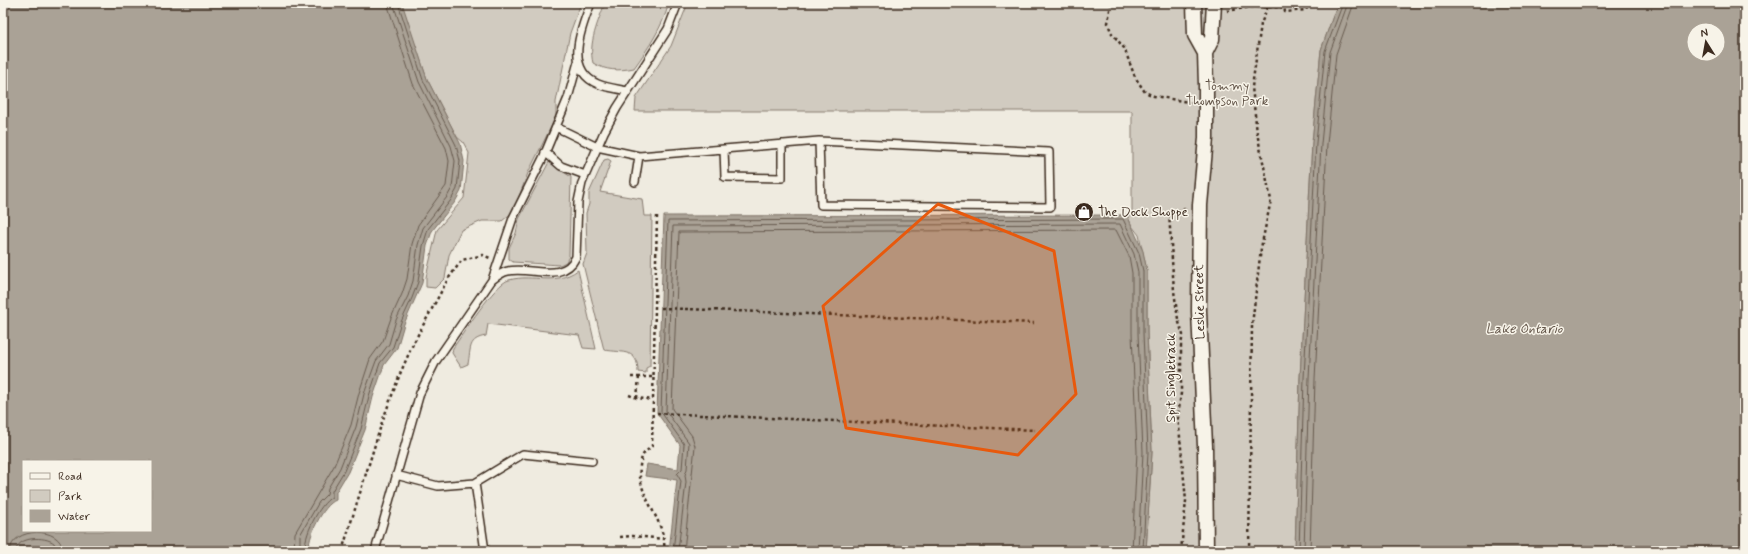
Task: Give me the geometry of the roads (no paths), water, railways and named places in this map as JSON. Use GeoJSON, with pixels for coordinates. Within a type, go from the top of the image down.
{"type":"FeatureCollection","features":[{"type":"Feature","properties":{"kind":"street","name":"Leslie Street"},"geometry":{"type":"LineString","coordinates":[[1194,3],[1196,35],[1205,53],[1206,138],[1200,205],[1199,311],[1205,446],[1206,551]]}},
{"type":"Feature","properties":{"kind":"street","name":"Leslie Street"},"geometry":{"type":"LineString","coordinates":[[1205,53],[1212,39],[1215,8]]}},
{"type":"Feature","properties":{"kind":"lane"},"geometry":{"type":"LineString","coordinates":[[492,280],[513,218],[545,152],[568,98],[578,62],[580,31],[591,3]]}},
{"type":"Feature","properties":{"kind":"lane"},"geometry":{"type":"LineString","coordinates":[[375,551],[420,393],[428,375],[492,280],[499,274],[509,271],[557,272],[569,268],[574,263],[577,251],[578,202],[586,175],[597,147],[617,108],[668,29],[678,3]]}},
{"type":"Feature","properties":{"kind":"lane"},"geometry":{"type":"LineString","coordinates":[[578,62],[582,72],[590,80],[600,85],[628,91]]}},
{"type":"Feature","properties":{"kind":"lane"},"geometry":{"type":"LineString","coordinates":[[556,127],[597,147],[639,156],[819,141],[1049,152],[1050,207],[820,205],[819,141]]}},
{"type":"Feature","properties":{"kind":"lane"},"geometry":{"type":"LineString","coordinates":[[724,149],[725,177],[782,178],[782,144]]}},
{"type":"Feature","properties":{"kind":"lane"},"geometry":{"type":"LineString","coordinates":[[545,152],[561,166],[586,175]]}},
{"type":"Feature","properties":{"kind":"lane"},"geometry":{"type":"LineString","coordinates":[[635,182],[639,156]]}},
{"type":"Feature","properties":{"kind":"lane"},"geometry":{"type":"LineString","coordinates":[[396,475],[438,486],[475,483],[523,454],[592,461]]}},
{"type":"Feature","properties":{"kind":"lane"},"geometry":{"type":"LineString","coordinates":[[475,483],[485,551]]}},
{"type":"Feature","properties":{"kind":"water"},"geometry":{"type":"Polygon","coordinates":[[[3,3],[402,3],[427,79],[460,143],[464,161],[461,191],[455,202],[432,231],[427,246],[422,283],[404,324],[397,348],[384,365],[373,397],[365,430],[348,472],[336,492],[336,500],[326,508],[313,530],[309,551],[51,551],[46,548],[3,551],[3,3]]]}},
{"type":"Feature","properties":{"kind":"water","name":"Lake Ontario"},"geometry":{"type":"Polygon","coordinates":[[[1340,3],[1745,3],[1745,551],[1295,551],[1300,378],[1312,143],[1321,50],[1333,16],[1340,3]]]}},
{"type":"Feature","properties":{"kind":"water"},"geometry":{"type":"Polygon","coordinates":[[[1127,215],[1143,251],[1147,271],[1147,332],[1152,452],[1146,551],[669,551],[677,480],[645,476],[647,464],[678,469],[680,445],[657,413],[664,216],[1127,215]]]}},
{"type":"Feature","properties":{"kind":"place","name":"The Dock Shoppe"},"geometry":{"type":"Point","coordinates":[1084,212]}},
{"type":"Feature","properties":{"kind":"park label","name":"Tommy Thompson Park"},"geometry":{"type":"Point","coordinates":[1227,94]}}]}
